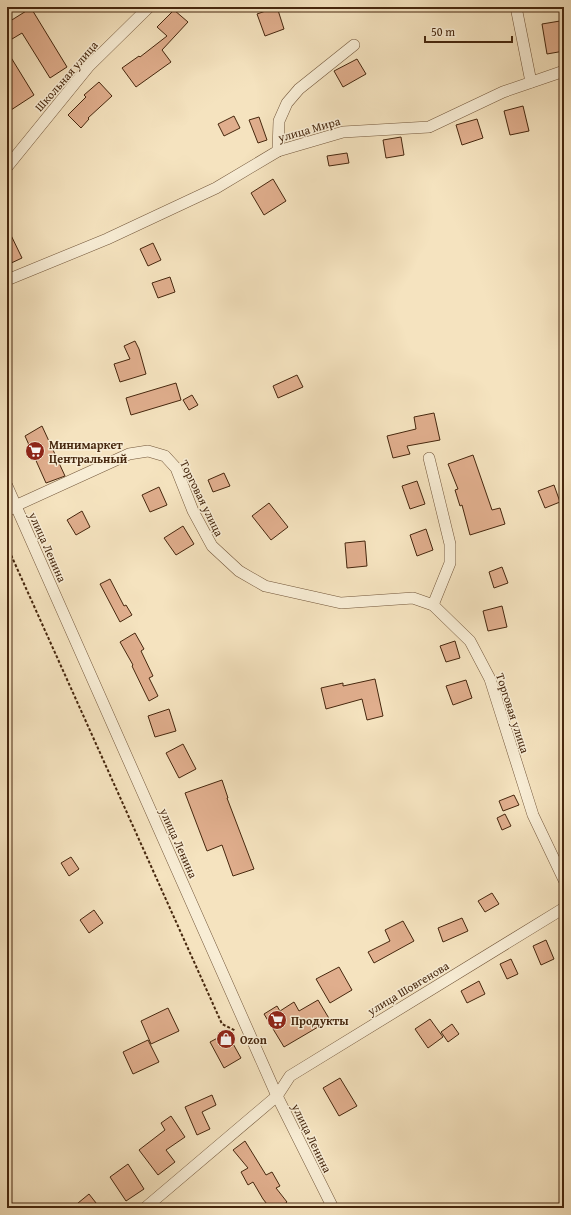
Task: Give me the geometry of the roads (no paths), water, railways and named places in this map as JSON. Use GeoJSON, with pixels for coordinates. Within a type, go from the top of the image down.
{"type":"FeatureCollection","features":[{"type":"Feature","properties":{"kind":"street","name":"Школьная улица"},"geometry":{"type":"LineString","coordinates":[[7,167],[88,66],[149,7]]}},
{"type":"Feature","properties":{"kind":"street"},"geometry":{"type":"LineString","coordinates":[[516,7],[531,82]]}},
{"type":"Feature","properties":{"kind":"street"},"geometry":{"type":"LineString","coordinates":[[278,151],[279,121],[287,103],[300,89],[354,45]]}},
{"type":"Feature","properties":{"kind":"street","name":"улица Мира"},"geometry":{"type":"LineString","coordinates":[[7,280],[107,239],[216,188],[278,151],[343,132],[429,127],[503,92],[564,71]]}},
{"type":"Feature","properties":{"kind":"street","name":"Торговая улица"},"geometry":{"type":"LineString","coordinates":[[11,508],[129,454],[148,452],[165,456],[176,468],[193,510],[212,546],[239,571],[265,586],[341,604],[413,598],[433,605],[470,641],[490,679],[533,815],[564,880]]}},
{"type":"Feature","properties":{"kind":"street"},"geometry":{"type":"LineString","coordinates":[[429,458],[450,544],[450,563],[433,605]]}},
{"type":"Feature","properties":{"kind":"street","name":"улица Ленина"},"geometry":{"type":"LineString","coordinates":[[7,486],[11,508],[277,1096],[333,1208]]}},
{"type":"Feature","properties":{"kind":"street","name":"улица Шовгенова"},"geometry":{"type":"LineString","coordinates":[[145,1208],[277,1096],[290,1076],[564,908]]}},
{"type":"Feature","properties":{"kind":"place","name":"Минимаркет Центральный"},"geometry":{"type":"Point","coordinates":[35,451]}},
{"type":"Feature","properties":{"kind":"place","name":"Продукты"},"geometry":{"type":"Point","coordinates":[277,1020]}},
{"type":"Feature","properties":{"kind":"place","name":"Ozon"},"geometry":{"type":"Point","coordinates":[226,1039]}}]}
